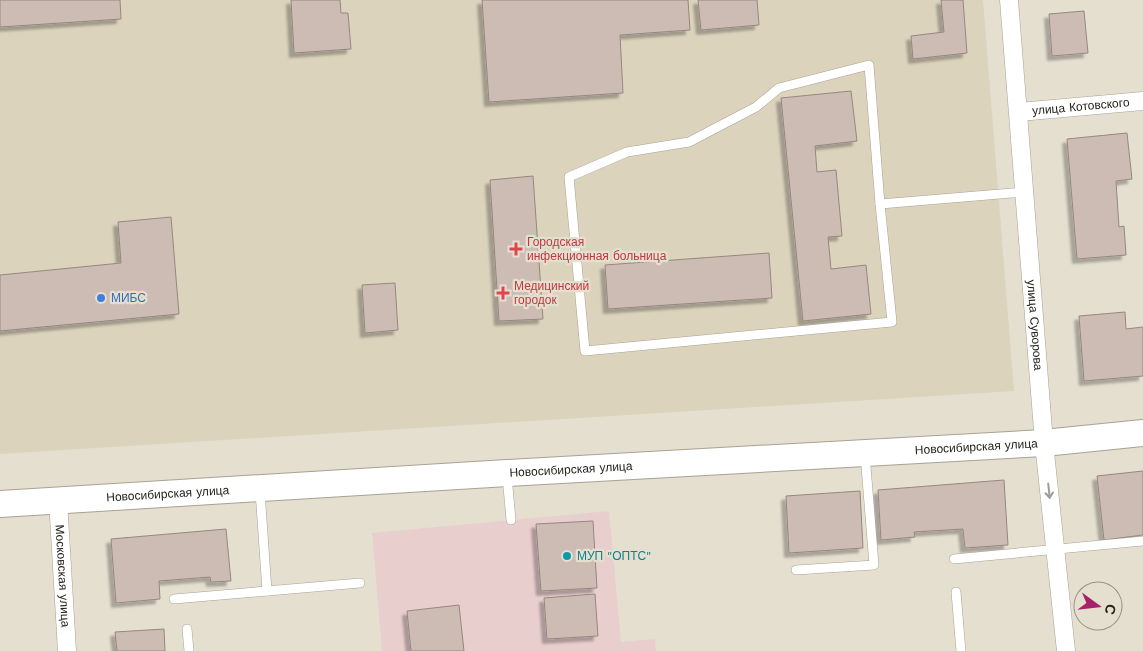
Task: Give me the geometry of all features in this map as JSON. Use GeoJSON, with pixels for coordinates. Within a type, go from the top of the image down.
{"type":"FeatureCollection","features":[{"type":"Feature","properties":{"kind":"main road","name":"Новосибирская улица"},"geometry":{"type":"LineString","coordinates":[[0,504],[1044,443],[1143,433]]}},
{"type":"Feature","properties":{"kind":"street","name":"улица Суворова"},"geometry":{"type":"LineString","coordinates":[[1009,0],[1044,443],[1066,651]]}},
{"type":"Feature","properties":{"kind":"street","name":"улица Котовского"},"geometry":{"type":"LineString","coordinates":[[1019,112],[1143,101]]}},
{"type":"Feature","properties":{"kind":"street","name":"Московская улица"},"geometry":{"type":"LineString","coordinates":[[58,500],[68,651]]}},
{"type":"Feature","properties":{"kind":"lane"},"geometry":{"type":"LineString","coordinates":[[868,65],[880,204],[892,322],[585,351],[569,177],[627,152],[689,142],[756,106],[779,88],[868,65]]}},
{"type":"Feature","properties":{"kind":"lane"},"geometry":{"type":"LineString","coordinates":[[880,204],[1025,192]]}},
{"type":"Feature","properties":{"kind":"lane"},"geometry":{"type":"LineString","coordinates":[[796,570],[874,565],[865,453]]}},
{"type":"Feature","properties":{"kind":"lane"},"geometry":{"type":"LineString","coordinates":[[507,473],[511,520]]}},
{"type":"Feature","properties":{"kind":"lane"},"geometry":{"type":"LineString","coordinates":[[260,488],[267,591]]}},
{"type":"Feature","properties":{"kind":"lane"},"geometry":{"type":"LineString","coordinates":[[954,559],[1143,541]]}},
{"type":"Feature","properties":{"kind":"lane"},"geometry":{"type":"LineString","coordinates":[[174,599],[360,583]]}},
{"type":"Feature","properties":{"kind":"lane"},"geometry":{"type":"LineString","coordinates":[[956,592],[961,651]]}},
{"type":"Feature","properties":{"kind":"lane"},"geometry":{"type":"LineString","coordinates":[[187,629],[189,651]]}},
{"type":"Feature","properties":{"kind":"shaded area","name":"Медицинский городок"},"geometry":{"type":"Polygon","coordinates":[[[0,0],[983,0],[1014,391],[0,454],[0,0]]]}},
{"type":"Feature","properties":{"kind":"shaded area"},"geometry":{"type":"Polygon","coordinates":[[[609,511],[621,642],[655,639],[656,651],[382,651],[372,533],[609,511]]]}},
{"type":"Feature","properties":{"kind":"building"},"geometry":{"type":"Polygon","coordinates":[[[0,0],[120,0],[121,19],[0,27],[0,0]]]}},
{"type":"Feature","properties":{"kind":"building"},"geometry":{"type":"Polygon","coordinates":[[[291,0],[340,0],[341,13],[348,13],[351,49],[294,53],[291,0]]]}},
{"type":"Feature","properties":{"kind":"building"},"geometry":{"type":"Polygon","coordinates":[[[482,0],[688,0],[690,30],[620,35],[623,93],[489,102],[482,0]]]}},
{"type":"Feature","properties":{"kind":"building"},"geometry":{"type":"Polygon","coordinates":[[[698,0],[757,0],[759,25],[701,30],[698,0]]]}},
{"type":"Feature","properties":{"kind":"building"},"geometry":{"type":"Polygon","coordinates":[[[941,0],[963,0],[967,53],[913,59],[911,36],[944,32],[941,0]]]}},
{"type":"Feature","properties":{"kind":"building"},"geometry":{"type":"Polygon","coordinates":[[[1084,11],[1088,53],[1052,56],[1049,14],[1084,11]]]}},
{"type":"Feature","properties":{"kind":"building"},"geometry":{"type":"Polygon","coordinates":[[[851,91],[857,141],[815,146],[817,172],[836,170],[842,236],[828,237],[831,269],[866,265],[871,314],[803,321],[781,98],[851,91]]]}},
{"type":"Feature","properties":{"kind":"building"},"geometry":{"type":"Polygon","coordinates":[[[1127,133],[1132,179],[1116,181],[1119,227],[1124,226],[1126,255],[1077,259],[1067,139],[1127,133]]]}},
{"type":"Feature","properties":{"kind":"building","name":"Городская инфекционная больница"},"geometry":{"type":"Polygon","coordinates":[[[533,176],[543,319],[499,321],[490,180],[533,176]]]}},
{"type":"Feature","properties":{"kind":"building"},"geometry":{"type":"Polygon","coordinates":[[[171,217],[179,314],[0,331],[0,275],[121,263],[118,222],[171,217]]]}},
{"type":"Feature","properties":{"kind":"building"},"geometry":{"type":"Polygon","coordinates":[[[769,253],[772,298],[608,309],[605,265],[769,253]]]}},
{"type":"Feature","properties":{"kind":"building"},"geometry":{"type":"Polygon","coordinates":[[[395,283],[398,330],[365,333],[362,285],[395,283]]]}},
{"type":"Feature","properties":{"kind":"building"},"geometry":{"type":"Polygon","coordinates":[[[1125,312],[1126,329],[1143,327],[1143,376],[1084,381],[1079,316],[1125,312]]]}},
{"type":"Feature","properties":{"kind":"building"},"geometry":{"type":"Polygon","coordinates":[[[1143,471],[1143,535],[1104,540],[1097,476],[1143,471]]]}},
{"type":"Feature","properties":{"kind":"building"},"geometry":{"type":"Polygon","coordinates":[[[1004,480],[1008,545],[965,548],[963,529],[914,532],[915,537],[881,540],[878,490],[1004,480]]]}},
{"type":"Feature","properties":{"kind":"building"},"geometry":{"type":"Polygon","coordinates":[[[860,491],[863,548],[789,553],[786,496],[860,491]]]}},
{"type":"Feature","properties":{"kind":"building","name":"МУП \"ОПТС\""},"geometry":{"type":"Polygon","coordinates":[[[593,521],[597,588],[541,591],[536,524],[593,521]]]}},
{"type":"Feature","properties":{"kind":"building"},"geometry":{"type":"Polygon","coordinates":[[[226,529],[231,581],[211,582],[210,577],[159,581],[160,599],[116,603],[111,539],[226,529]]]}},
{"type":"Feature","properties":{"kind":"building"},"geometry":{"type":"Polygon","coordinates":[[[595,594],[598,636],[547,639],[544,598],[595,594]]]}},
{"type":"Feature","properties":{"kind":"building"},"geometry":{"type":"Polygon","coordinates":[[[459,605],[464,651],[411,651],[407,611],[459,605]]]}},
{"type":"Feature","properties":{"kind":"building"},"geometry":{"type":"Polygon","coordinates":[[[164,629],[165,651],[117,651],[115,632],[164,629]]]}},
{"type":"Feature","properties":{"kind":"place","name":"Городская инфекционная больница"},"geometry":{"type":"Point","coordinates":[516,249]}},
{"type":"Feature","properties":{"kind":"place","name":"Медицинский городок"},"geometry":{"type":"Point","coordinates":[503,293]}},
{"type":"Feature","properties":{"kind":"place","name":"МИБС"},"geometry":{"type":"Point","coordinates":[101,298]}},
{"type":"Feature","properties":{"kind":"place","name":"МУП \"ОПТС\""},"geometry":{"type":"Point","coordinates":[567,556]}}]}
